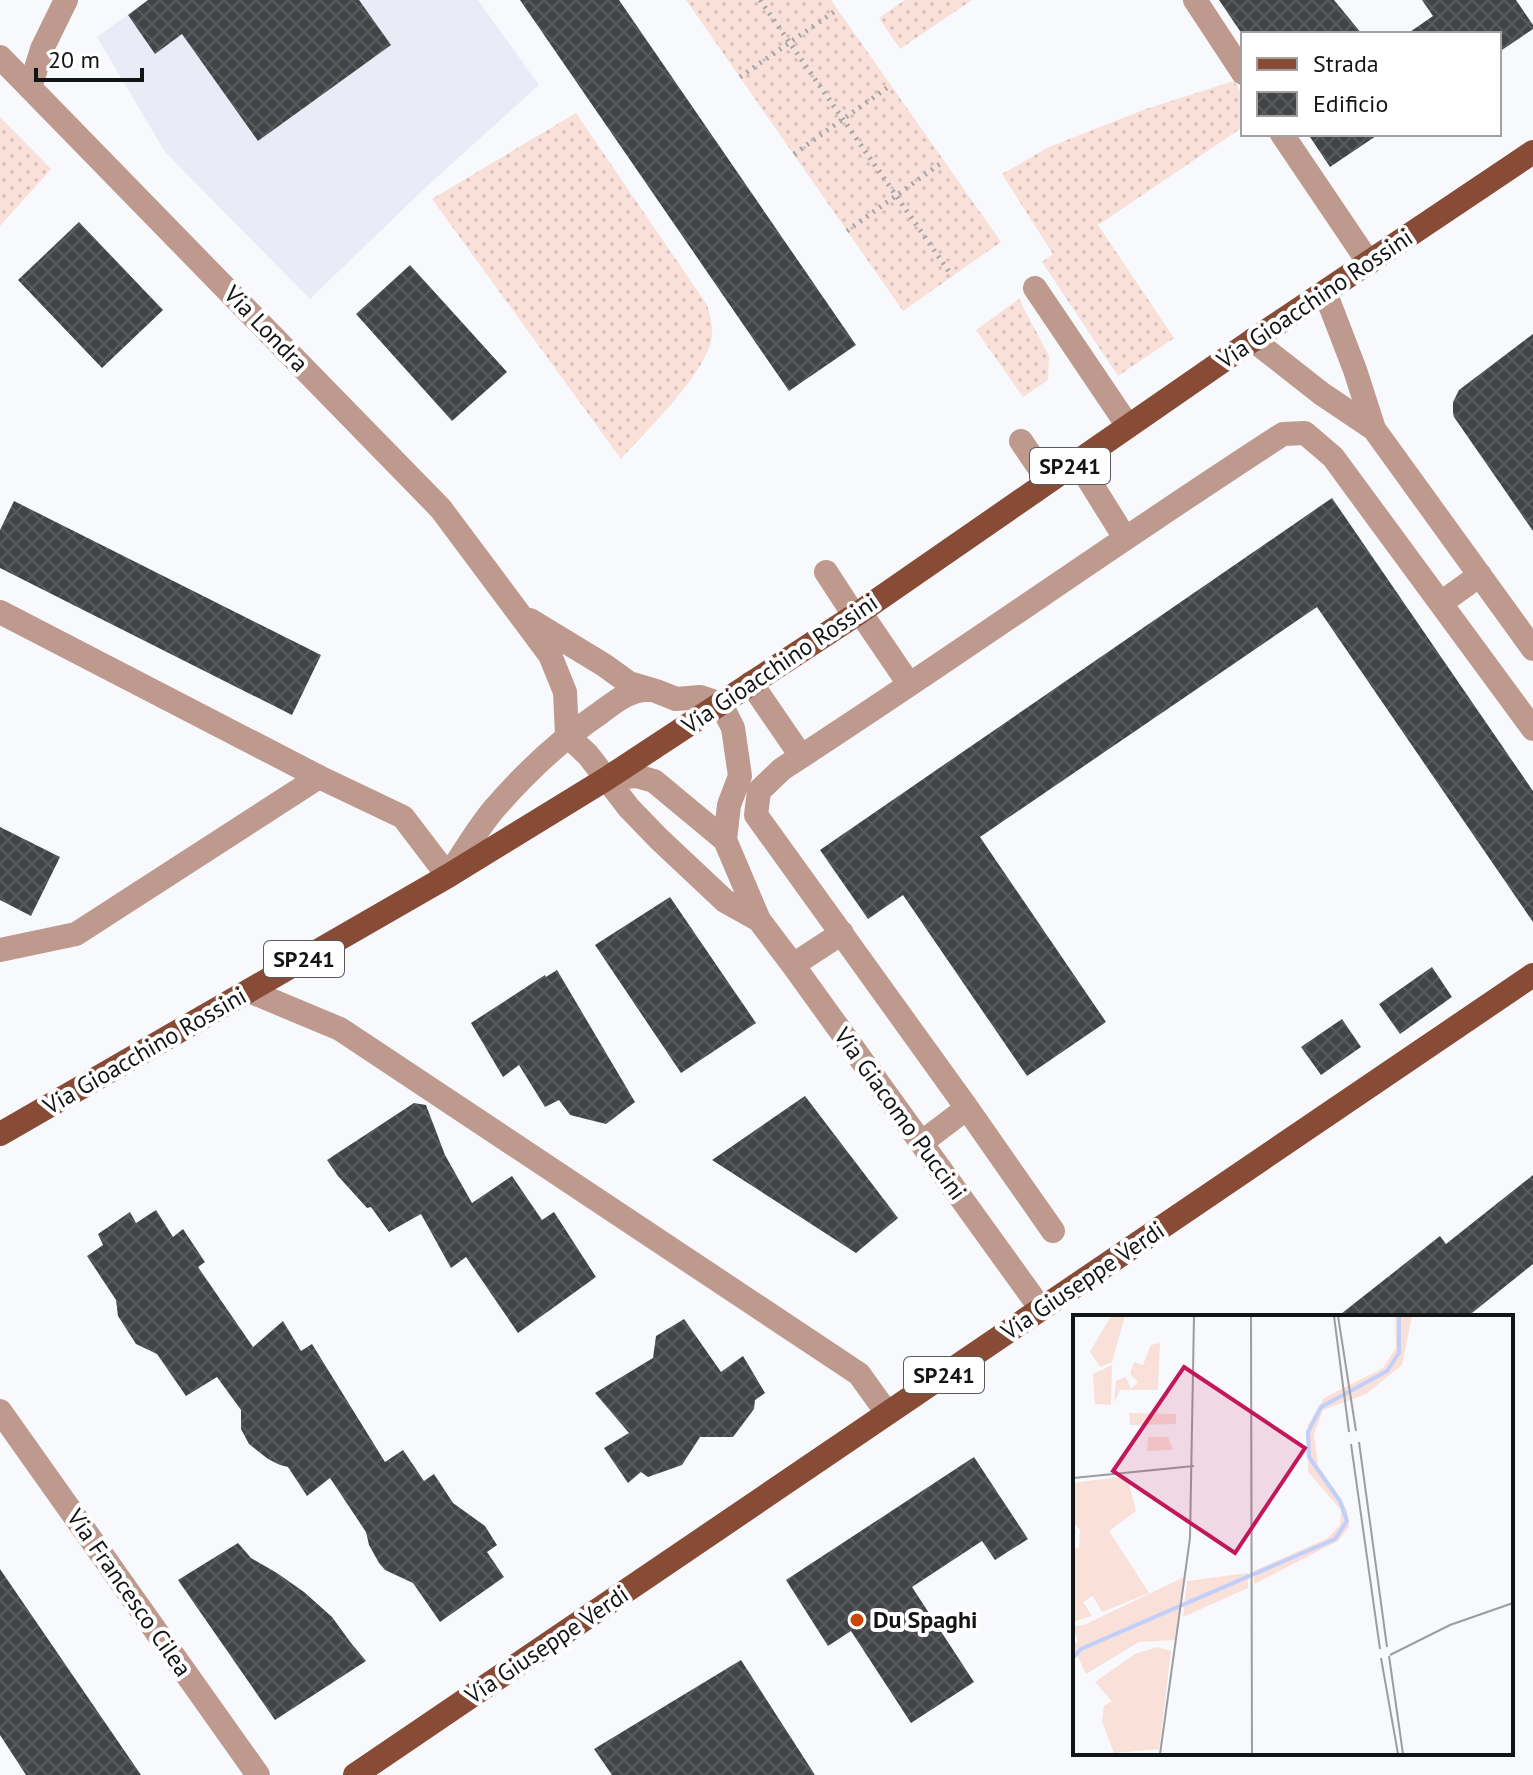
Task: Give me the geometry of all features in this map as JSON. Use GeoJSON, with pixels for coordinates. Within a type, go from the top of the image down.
{"type":"FeatureCollection","features":[{"type":"Feature","properties":{"kind":"main road","name":"Via Gioacchino Rossini"},"geometry":{"type":"LineString","coordinates":[[0,1134],[448,876],[606,779],[857,614],[1253,340],[1533,152]]}},
{"type":"Feature","properties":{"kind":"main road","name":"Via Giuseppe Verdi"},"geometry":{"type":"LineString","coordinates":[[355,1775],[1533,975]]}},
{"type":"Feature","properties":{"kind":"street"},"geometry":{"type":"LineString","coordinates":[[30,88],[42,49],[66,0]]}},
{"type":"Feature","properties":{"kind":"street"},"geometry":{"type":"LineString","coordinates":[[1195,0],[1241,70]]}},
{"type":"Feature","properties":{"kind":"street","name":"Via Londra"},"geometry":{"type":"LineString","coordinates":[[0,57],[441,509],[550,655],[565,692],[567,735]]}},
{"type":"Feature","properties":{"kind":"street"},"geometry":{"type":"LineString","coordinates":[[1283,136],[1369,263]]}},
{"type":"Feature","properties":{"kind":"street"},"geometry":{"type":"LineString","coordinates":[[1035,288],[1128,426]]}},
{"type":"Feature","properties":{"kind":"street"},"geometry":{"type":"LineString","coordinates":[[1325,292],[1374,429],[1533,649]]}},
{"type":"Feature","properties":{"kind":"street"},"geometry":{"type":"LineString","coordinates":[[1253,340],[1322,394],[1374,429]]}},
{"type":"Feature","properties":{"kind":"street"},"geometry":{"type":"LineString","coordinates":[[1053,1231],[756,815],[759,791],[801,756],[1283,434],[1305,433],[1333,457],[1533,729]]}},
{"type":"Feature","properties":{"kind":"street"},"geometry":{"type":"LineString","coordinates":[[1021,441],[1048,481]]}},
{"type":"Feature","properties":{"kind":"street"},"geometry":{"type":"LineString","coordinates":[[1077,461],[1125,538]]}},
{"type":"Feature","properties":{"kind":"street"},"geometry":{"type":"LineString","coordinates":[[826,572],[909,684]]}},
{"type":"Feature","properties":{"kind":"street"},"geometry":{"type":"LineString","coordinates":[[1441,603],[1480,575]]}},
{"type":"Feature","properties":{"kind":"street"},"geometry":{"type":"LineString","coordinates":[[0,612],[319,777],[403,817],[448,876],[493,810],[549,751],[619,699],[639,690],[656,691]]}},
{"type":"Feature","properties":{"kind":"street","name":"Via Londra"},"geometry":{"type":"LineString","coordinates":[[518,613],[629,683],[676,699],[700,697],[721,704]]}},
{"type":"Feature","properties":{"kind":"street"},"geometry":{"type":"LineString","coordinates":[[751,683],[801,756]]}},
{"type":"Feature","properties":{"kind":"street"},"geometry":{"type":"LineString","coordinates":[[721,704],[733,728],[740,776],[729,805],[725,840]]}},
{"type":"Feature","properties":{"kind":"street"},"geometry":{"type":"LineString","coordinates":[[567,735],[588,755],[606,779]]}},
{"type":"Feature","properties":{"kind":"street","name":"Via Giacomo Puccini"},"geometry":{"type":"LineString","coordinates":[[606,779],[636,776],[654,781],[725,840],[759,920],[1041,1309]]}},
{"type":"Feature","properties":{"kind":"street"},"geometry":{"type":"LineString","coordinates":[[0,950],[76,934],[319,777]]}},
{"type":"Feature","properties":{"kind":"street","name":"Via Giacomo Puccini"},"geometry":{"type":"LineString","coordinates":[[606,779],[649,829],[725,901],[759,920]]}},
{"type":"Feature","properties":{"kind":"street"},"geometry":{"type":"LineString","coordinates":[[793,965],[842,933]]}},
{"type":"Feature","properties":{"kind":"street"},"geometry":{"type":"LineString","coordinates":[[249,991],[340,1029],[859,1374],[887,1413]]}},
{"type":"Feature","properties":{"kind":"street"},"geometry":{"type":"LineString","coordinates":[[921,1143],[967,1108]]}},
{"type":"Feature","properties":{"kind":"street","name":"Via Francesco Cilea"},"geometry":{"type":"LineString","coordinates":[[0,1411],[258,1775]]}},
{"type":"Feature","properties":{"kind":"path"},"geometry":{"type":"LineString","coordinates":[[760,0],[952,276]]}},
{"type":"Feature","properties":{"kind":"path"},"geometry":{"type":"LineString","coordinates":[[740,77],[838,9]]}},
{"type":"Feature","properties":{"kind":"path"},"geometry":{"type":"LineString","coordinates":[[794,154],[891,85]]}},
{"type":"Feature","properties":{"kind":"path"},"geometry":{"type":"LineString","coordinates":[[847,231],[944,161]]}},
{"type":"Feature","properties":{"kind":"shaded area"},"geometry":{"type":"Polygon","coordinates":[[[148,0],[478,0],[539,85],[425,188],[310,299],[165,152],[97,37],[148,0]]]}},
{"type":"Feature","properties":{"kind":"shaded area"},"geometry":{"type":"Polygon","coordinates":[[[686,0],[831,0],[1001,242],[903,311],[686,0]]]}},
{"type":"Feature","properties":{"kind":"shaded area"},"geometry":{"type":"Polygon","coordinates":[[[905,0],[972,0],[900,49],[879,18],[905,0]]]}},
{"type":"Feature","properties":{"kind":"shaded area"},"geometry":{"type":"Polygon","coordinates":[[[1234,81],[1241,92],[1241,128],[1098,225],[1174,338],[1118,376],[1042,262],[1053,254],[1002,174],[1049,147],[1146,109],[1234,81]]]}},
{"type":"Feature","properties":{"kind":"shaded area"},"geometry":{"type":"Polygon","coordinates":[[[576,113],[707,305],[712,324],[708,351],[688,384],[621,459],[432,199],[576,113]]]}},
{"type":"Feature","properties":{"kind":"shaded area"},"geometry":{"type":"Polygon","coordinates":[[[0,117],[51,169],[0,226],[0,117]]]}},
{"type":"Feature","properties":{"kind":"shaded area"},"geometry":{"type":"Polygon","coordinates":[[[1019,299],[1049,356],[1048,380],[1023,397],[976,330],[1019,299]]]}},
{"type":"Feature","properties":{"kind":"building"},"geometry":{"type":"Polygon","coordinates":[[[148,0],[359,0],[391,45],[258,141],[182,34],[155,54],[128,15],[148,0]]]}},
{"type":"Feature","properties":{"kind":"building"},"geometry":{"type":"Polygon","coordinates":[[[520,0],[619,0],[856,345],[789,391],[520,0]]]}},
{"type":"Feature","properties":{"kind":"building"},"geometry":{"type":"Polygon","coordinates":[[[1219,0],[1334,0],[1360,32],[1241,32],[1219,0]]]}},
{"type":"Feature","properties":{"kind":"building"},"geometry":{"type":"Polygon","coordinates":[[[1422,0],[1516,0],[1533,29],[1501,51],[1501,32],[1410,32],[1433,16],[1422,0]]]}},
{"type":"Feature","properties":{"kind":"building"},"geometry":{"type":"Polygon","coordinates":[[[1309,136],[1376,136],[1330,167],[1309,136]]]}},
{"type":"Feature","properties":{"kind":"building"},"geometry":{"type":"Polygon","coordinates":[[[79,222],[163,310],[102,368],[18,280],[79,222]]]}},
{"type":"Feature","properties":{"kind":"building"},"geometry":{"type":"Polygon","coordinates":[[[410,265],[507,372],[452,421],[356,314],[410,265]]]}},
{"type":"Feature","properties":{"kind":"building"},"geometry":{"type":"Polygon","coordinates":[[[1533,334],[1533,531],[1454,417],[1453,402],[1459,390],[1533,334]]]}},
{"type":"Feature","properties":{"kind":"building"},"geometry":{"type":"Polygon","coordinates":[[[1332,498],[1533,791],[1533,922],[1317,607],[980,837],[1106,1022],[1027,1076],[903,895],[868,919],[820,850],[1332,498]]]}},
{"type":"Feature","properties":{"kind":"building"},"geometry":{"type":"Polygon","coordinates":[[[14,501],[321,655],[292,715],[0,568],[0,530],[14,501]]]}},
{"type":"Feature","properties":{"kind":"building"},"geometry":{"type":"Polygon","coordinates":[[[0,827],[60,857],[31,916],[0,900],[0,827]]]}},
{"type":"Feature","properties":{"kind":"building"},"geometry":{"type":"Polygon","coordinates":[[[670,897],[756,1023],[681,1073],[595,945],[670,897]]]}},
{"type":"Feature","properties":{"kind":"building"},"geometry":{"type":"Polygon","coordinates":[[[1432,967],[1452,997],[1400,1034],[1379,1004],[1432,967]]]}},
{"type":"Feature","properties":{"kind":"building"},"geometry":{"type":"Polygon","coordinates":[[[557,970],[635,1102],[606,1124],[570,1115],[559,1100],[545,1107],[519,1065],[503,1077],[471,1023],[557,970]]]}},
{"type":"Feature","properties":{"kind":"building"},"geometry":{"type":"Polygon","coordinates":[[[1342,1019],[1361,1047],[1321,1075],[1301,1047],[1342,1019]]]}},
{"type":"Feature","properties":{"kind":"building"},"geometry":{"type":"Polygon","coordinates":[[[805,1096],[898,1218],[856,1253],[712,1160],[805,1096]]]}},
{"type":"Feature","properties":{"kind":"building"},"geometry":{"type":"Polygon","coordinates":[[[414,1103],[426,1105],[445,1155],[472,1203],[512,1176],[542,1220],[554,1212],[596,1277],[518,1333],[466,1257],[451,1268],[421,1214],[389,1232],[371,1207],[367,1208],[327,1160],[414,1103]]]}},
{"type":"Feature","properties":{"kind":"building"},"geometry":{"type":"Polygon","coordinates":[[[1533,1175],[1533,1264],[1469,1315],[1340,1315],[1440,1236],[1446,1244],[1533,1175]]]}},
{"type":"Feature","properties":{"kind":"building"},"geometry":{"type":"Polygon","coordinates":[[[156,1210],[173,1237],[183,1229],[205,1262],[198,1267],[253,1347],[283,1321],[301,1351],[312,1344],[385,1462],[403,1450],[424,1481],[434,1474],[453,1503],[485,1526],[497,1545],[487,1552],[504,1577],[440,1622],[413,1583],[385,1570],[379,1563],[366,1532],[330,1478],[307,1496],[288,1467],[268,1459],[249,1444],[241,1429],[241,1410],[217,1377],[186,1396],[157,1354],[136,1344],[118,1316],[116,1300],[87,1256],[103,1245],[98,1234],[130,1212],[136,1223],[156,1210]]]}},
{"type":"Feature","properties":{"kind":"building"},"geometry":{"type":"Polygon","coordinates":[[[684,1319],[721,1372],[743,1356],[765,1393],[755,1400],[754,1409],[733,1437],[700,1437],[682,1465],[648,1477],[641,1472],[628,1483],[604,1448],[629,1433],[595,1393],[653,1358],[656,1336],[684,1319]]]}},
{"type":"Feature","properties":{"kind":"building"},"geometry":{"type":"Polygon","coordinates":[[[974,1457],[1028,1539],[995,1560],[982,1541],[912,1587],[974,1682],[911,1723],[851,1631],[828,1646],[786,1580],[974,1457]]]}},
{"type":"Feature","properties":{"kind":"building"},"geometry":{"type":"Polygon","coordinates":[[[238,1543],[251,1558],[304,1592],[332,1617],[366,1661],[275,1720],[178,1580],[238,1543]]]}},
{"type":"Feature","properties":{"kind":"building"},"geometry":{"type":"Polygon","coordinates":[[[0,1569],[141,1775],[26,1775],[0,1735],[0,1569]]]}},
{"type":"Feature","properties":{"kind":"building"},"geometry":{"type":"Polygon","coordinates":[[[741,1660],[815,1775],[612,1775],[594,1749],[741,1660]]]}},
{"type":"Feature","properties":{"kind":"place","name":"Du Spaghi"},"geometry":{"type":"Point","coordinates":[857,1620]}}]}
